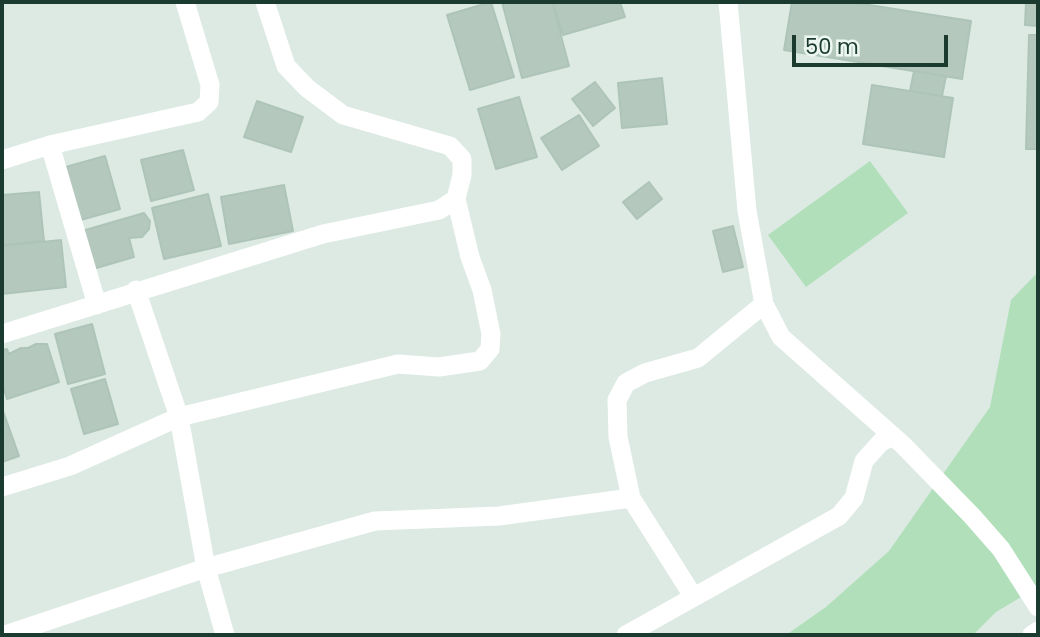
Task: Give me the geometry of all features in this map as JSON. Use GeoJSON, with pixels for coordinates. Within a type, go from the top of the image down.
{"type":"FeatureCollection","features":[{"type":"Feature","properties":{"kind":"street"},"geometry":{"type":"LineString","coordinates":[[2,160],[50,145],[198,112],[209,102],[210,85],[185,2]]}},
{"type":"Feature","properties":{"kind":"street"},"geometry":{"type":"LineString","coordinates":[[2,486],[70,466],[179,417],[398,364],[439,367],[480,361],[490,349],[491,334],[482,290],[470,257],[456,199],[462,175],[462,159],[450,146],[344,114],[307,88],[286,66],[265,2]]}},
{"type":"Feature","properties":{"kind":"street"},"geometry":{"type":"LineString","coordinates":[[728,2],[747,211],[764,304],[781,337],[892,436],[984,529],[1001,549],[1038,607]]}},
{"type":"Feature","properties":{"kind":"street"},"geometry":{"type":"LineString","coordinates":[[50,145],[97,305]]}},
{"type":"Feature","properties":{"kind":"street"},"geometry":{"type":"LineString","coordinates":[[2,334],[136,290],[323,234],[439,210],[456,199]]}},
{"type":"Feature","properties":{"kind":"street"},"geometry":{"type":"LineString","coordinates":[[136,290],[179,417],[206,568],[225,635]]}},
{"type":"Feature","properties":{"kind":"street"},"geometry":{"type":"LineString","coordinates":[[693,596],[631,498],[618,437],[617,400],[626,383],[645,373],[698,358],[764,304]]}},
{"type":"Feature","properties":{"kind":"street"},"geometry":{"type":"LineString","coordinates":[[626,635],[839,516],[854,498],[864,461],[871,451],[892,436]]}},
{"type":"Feature","properties":{"kind":"street"},"geometry":{"type":"LineString","coordinates":[[5,635],[206,568],[375,522],[499,516],[631,498]]}},
{"type":"Feature","properties":{"kind":"street"},"geometry":{"type":"LineString","coordinates":[[1032,635],[1038,631]]}},
{"type":"Feature","properties":{"kind":"green space"},"geometry":{"type":"Polygon","coordinates":[[[870,161],[908,213],[806,287],[768,235],[870,161]]]}},
{"type":"Feature","properties":{"kind":"green space"},"geometry":{"type":"Polygon","coordinates":[[[1038,272],[1038,587],[996,612],[973,635],[786,635],[826,607],[889,551],[990,407],[1011,300],[1038,272]]]}},
{"type":"Feature","properties":{"kind":"building"},"geometry":{"type":"Polygon","coordinates":[[[491,2],[514,77],[470,90],[447,15],[491,2]]]}},
{"type":"Feature","properties":{"kind":"building"},"geometry":{"type":"Polygon","coordinates":[[[502,2],[552,2],[569,66],[522,78],[502,2]]]}},
{"type":"Feature","properties":{"kind":"building"},"geometry":{"type":"Polygon","coordinates":[[[553,2],[620,2],[625,17],[563,35],[553,2]]]}},
{"type":"Feature","properties":{"kind":"building"},"geometry":{"type":"Polygon","coordinates":[[[792,2],[850,2],[971,21],[962,79],[784,50],[792,2]]]}},
{"type":"Feature","properties":{"kind":"building"},"geometry":{"type":"Polygon","coordinates":[[[1026,2],[1038,2],[1038,26],[1025,25],[1026,2]]]}},
{"type":"Feature","properties":{"kind":"building"},"geometry":{"type":"Polygon","coordinates":[[[1029,35],[1038,35],[1038,149],[1026,149],[1029,35]]]}},
{"type":"Feature","properties":{"kind":"building"},"geometry":{"type":"Polygon","coordinates":[[[914,71],[946,76],[942,96],[910,91],[914,71]]]}},
{"type":"Feature","properties":{"kind":"building"},"geometry":{"type":"Polygon","coordinates":[[[662,78],[667,124],[622,128],[618,83],[662,78]]]}},
{"type":"Feature","properties":{"kind":"building"},"geometry":{"type":"Polygon","coordinates":[[[595,82],[615,108],[593,126],[572,99],[595,82]]]}},
{"type":"Feature","properties":{"kind":"building"},"geometry":{"type":"Polygon","coordinates":[[[872,85],[953,98],[944,157],[863,144],[872,85]]]}},
{"type":"Feature","properties":{"kind":"building"},"geometry":{"type":"Polygon","coordinates":[[[519,97],[537,157],[496,169],[478,109],[519,97]]]}},
{"type":"Feature","properties":{"kind":"building"},"geometry":{"type":"Polygon","coordinates":[[[257,101],[303,117],[291,152],[244,137],[257,101]]]}},
{"type":"Feature","properties":{"kind":"building"},"geometry":{"type":"Polygon","coordinates":[[[579,115],[599,146],[562,170],[541,138],[579,115]]]}},
{"type":"Feature","properties":{"kind":"building"},"geometry":{"type":"Polygon","coordinates":[[[183,150],[194,190],[151,201],[141,160],[183,150]]]}},
{"type":"Feature","properties":{"kind":"building"},"geometry":{"type":"Polygon","coordinates":[[[105,156],[120,209],[77,221],[62,168],[105,156]]]}},
{"type":"Feature","properties":{"kind":"building"},"geometry":{"type":"Polygon","coordinates":[[[649,182],[662,199],[637,219],[623,202],[649,182]]]}},
{"type":"Feature","properties":{"kind":"building"},"geometry":{"type":"Polygon","coordinates":[[[284,185],[293,231],[229,244],[221,197],[284,185]]]}},
{"type":"Feature","properties":{"kind":"building"},"geometry":{"type":"Polygon","coordinates":[[[39,192],[44,241],[2,245],[2,195],[39,192]]]}},
{"type":"Feature","properties":{"kind":"building"},"geometry":{"type":"Polygon","coordinates":[[[208,194],[221,246],[164,259],[152,208],[208,194]]]}},
{"type":"Feature","properties":{"kind":"building"},"geometry":{"type":"Polygon","coordinates":[[[144,213],[150,221],[149,229],[142,237],[129,238],[134,257],[93,269],[82,231],[144,213]]]}},
{"type":"Feature","properties":{"kind":"building"},"geometry":{"type":"Polygon","coordinates":[[[733,226],[743,267],[723,272],[713,231],[733,226]]]}},
{"type":"Feature","properties":{"kind":"building"},"geometry":{"type":"Polygon","coordinates":[[[61,240],[66,287],[2,294],[2,246],[61,240]]]}},
{"type":"Feature","properties":{"kind":"building"},"geometry":{"type":"Polygon","coordinates":[[[92,324],[105,374],[68,384],[55,334],[92,324]]]}},
{"type":"Feature","properties":{"kind":"building"},"geometry":{"type":"Polygon","coordinates":[[[36,344],[47,344],[59,382],[7,399],[2,383],[2,350],[7,349],[9,354],[36,344]]]}},
{"type":"Feature","properties":{"kind":"building"},"geometry":{"type":"Polygon","coordinates":[[[105,379],[118,424],[84,434],[71,389],[105,379]]]}},
{"type":"Feature","properties":{"kind":"building"},"geometry":{"type":"Polygon","coordinates":[[[2,412],[19,456],[2,462],[2,412]]]}}]}
